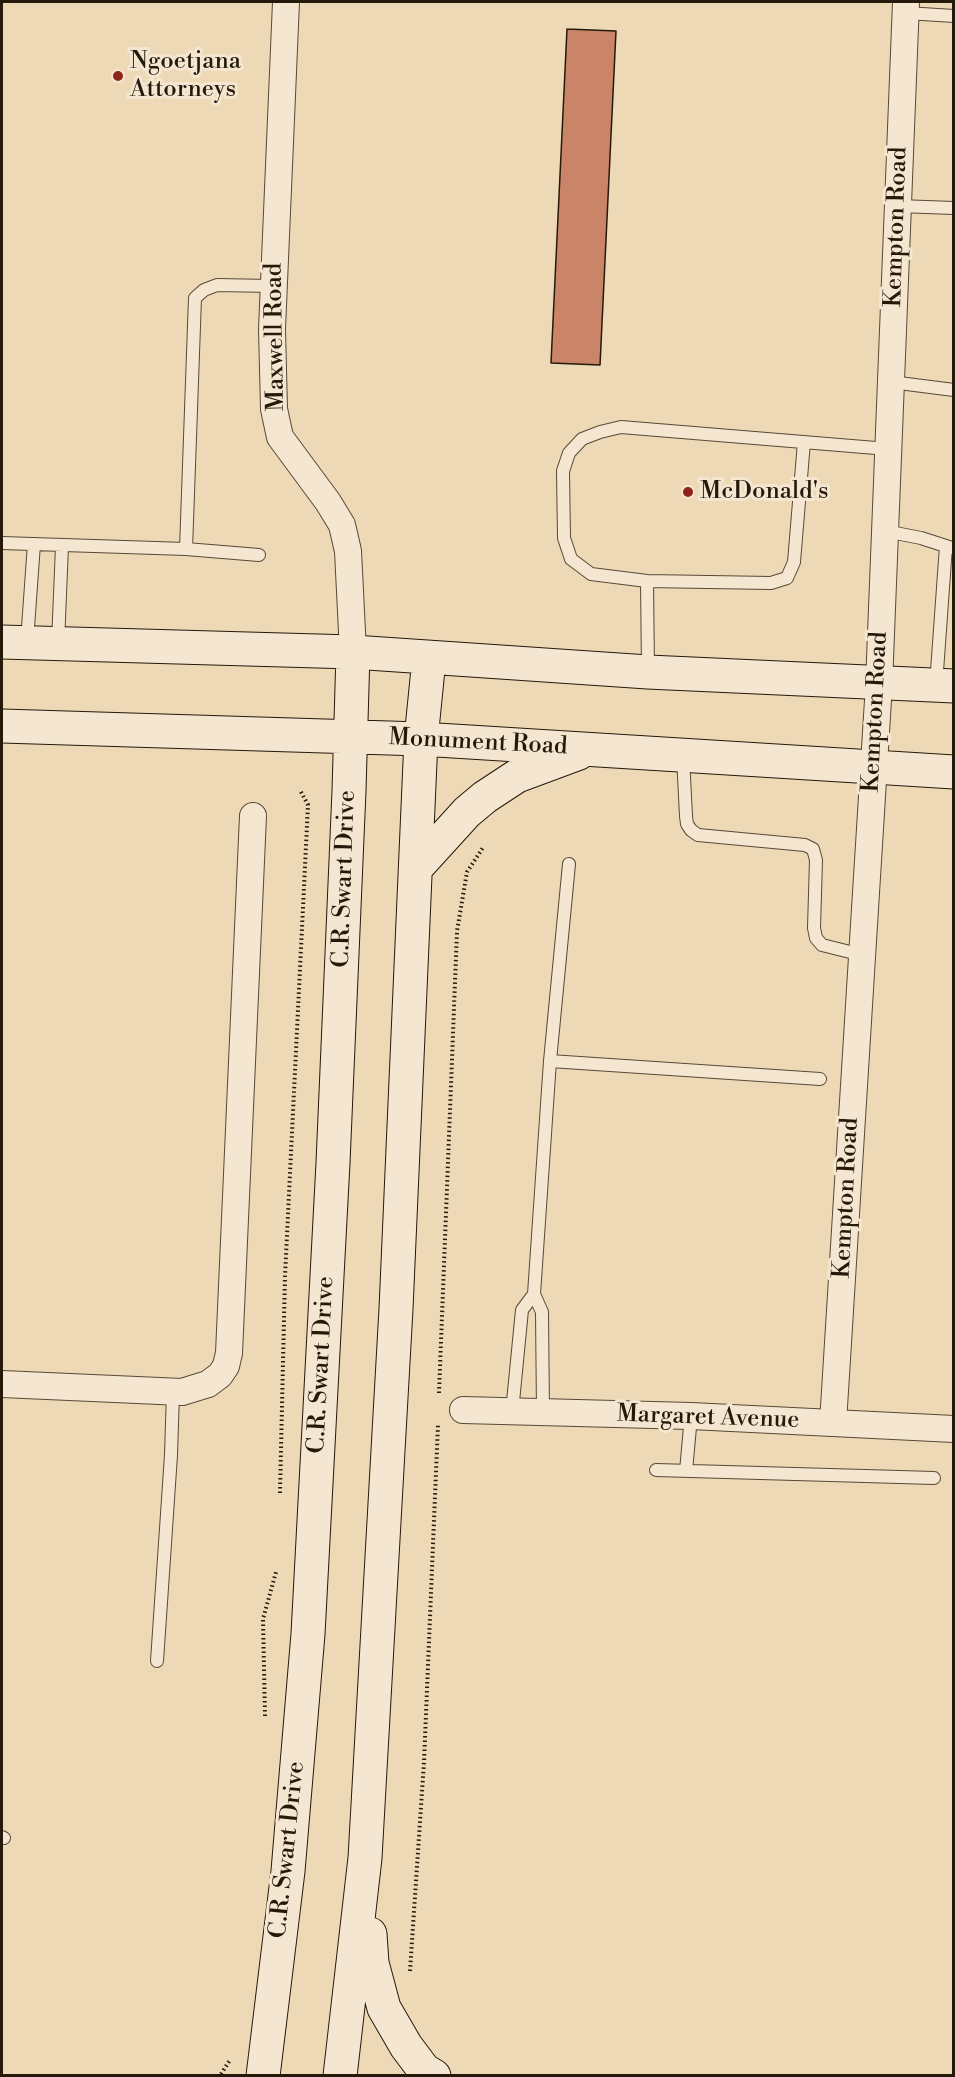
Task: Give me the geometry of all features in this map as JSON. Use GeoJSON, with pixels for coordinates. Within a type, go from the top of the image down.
{"type":"FeatureCollection","features":[{"type":"Feature","properties":{"kind":"main road"},"geometry":{"type":"LineString","coordinates":[[29,642],[353,652],[429,659],[648,672],[945,686]]}},
{"type":"Feature","properties":{"kind":"main road","name":"C.R. Swart Drive"},"geometry":{"type":"LineString","coordinates":[[263,2076],[288,1871],[308,1634],[333,1164],[353,652]]}},
{"type":"Feature","properties":{"kind":"main road"},"geometry":{"type":"LineString","coordinates":[[340,2076],[365,1858],[396,1309],[421,739],[429,659]]}},
{"type":"Feature","properties":{"kind":"main road","name":"Monument Road"},"geometry":{"type":"LineString","coordinates":[[2,726],[351,735],[954,772]]}},
{"type":"Feature","properties":{"kind":"main road"},"geometry":{"type":"LineString","coordinates":[[416,867],[467,812],[485,797],[517,776],[589,749]]}},
{"type":"Feature","properties":{"kind":"main road"},"geometry":{"type":"LineString","coordinates":[[365,1858],[372,1964],[384,2008],[406,2046],[424,2070],[434,2076]]}},
{"type":"Feature","properties":{"kind":"street","name":"Maxwell Road"},"geometry":{"type":"LineString","coordinates":[[286,2],[273,286],[274,408],[280,437],[328,502],[342,525],[348,550],[353,652]]}},
{"type":"Feature","properties":{"kind":"street","name":"Kempton Road"},"geometry":{"type":"LineString","coordinates":[[834,1423],[879,684],[906,7]]}},
{"type":"Feature","properties":{"kind":"street"},"geometry":{"type":"LineString","coordinates":[[2,1384],[177,1392],[208,1384],[226,1366],[229,1353],[253,816]]}},
{"type":"Feature","properties":{"kind":"street","name":"Margaret Avenue"},"geometry":{"type":"LineString","coordinates":[[463,1410],[691,1416],[954,1429]]}},
{"type":"Feature","properties":{"kind":"lane"},"geometry":{"type":"LineString","coordinates":[[906,7],[954,16]]}},
{"type":"Feature","properties":{"kind":"lane"},"geometry":{"type":"LineString","coordinates":[[898,206],[954,208]]}},
{"type":"Feature","properties":{"kind":"lane"},"geometry":{"type":"LineString","coordinates":[[186,549],[195,298],[204,290],[217,285],[273,286]]}},
{"type":"Feature","properties":{"kind":"lane"},"geometry":{"type":"LineString","coordinates":[[891,382],[954,390]]}},
{"type":"Feature","properties":{"kind":"lane"},"geometry":{"type":"LineString","coordinates":[[804,442],[794,562],[787,578],[771,583],[647,581],[591,574],[571,559],[564,538],[563,471],[569,453],[582,439],[600,432],[621,427],[804,442],[888,449]]}},
{"type":"Feature","properties":{"kind":"lane"},"geometry":{"type":"LineString","coordinates":[[885,531],[950,547],[945,686]]}},
{"type":"Feature","properties":{"kind":"lane"},"geometry":{"type":"LineString","coordinates":[[2,543],[186,549],[259,555]]}},
{"type":"Feature","properties":{"kind":"lane"},"geometry":{"type":"LineString","coordinates":[[29,642],[34,544]]}},
{"type":"Feature","properties":{"kind":"lane"},"geometry":{"type":"LineString","coordinates":[[29,642],[62,546]]}},
{"type":"Feature","properties":{"kind":"lane"},"geometry":{"type":"LineString","coordinates":[[647,581],[648,672]]}},
{"type":"Feature","properties":{"kind":"lane"},"geometry":{"type":"LineString","coordinates":[[683,756],[686,816],[691,830],[698,835],[805,845],[813,849],[816,860],[814,928],[816,938],[822,945],[862,956]]}},
{"type":"Feature","properties":{"kind":"lane"},"geometry":{"type":"LineString","coordinates":[[543,1412],[542,1312],[534,1293],[550,1061],[569,864]]}},
{"type":"Feature","properties":{"kind":"lane"},"geometry":{"type":"LineString","coordinates":[[550,1061],[820,1078]]}},
{"type":"Feature","properties":{"kind":"lane"},"geometry":{"type":"LineString","coordinates":[[512,1412],[522,1310],[534,1293]]}},
{"type":"Feature","properties":{"kind":"lane"},"geometry":{"type":"LineString","coordinates":[[157,1661],[177,1392]]}},
{"type":"Feature","properties":{"kind":"lane"},"geometry":{"type":"LineString","coordinates":[[686,1471],[691,1416]]}},
{"type":"Feature","properties":{"kind":"lane"},"geometry":{"type":"LineString","coordinates":[[656,1470],[934,1478]]}},
{"type":"Feature","properties":{"kind":"path"},"geometry":{"type":"LineString","coordinates":[[280,1497],[285,1276],[308,805],[300,790]]}},
{"type":"Feature","properties":{"kind":"path"},"geometry":{"type":"LineString","coordinates":[[265,1721],[263,1619],[278,1566]]}},
{"type":"Feature","properties":{"kind":"path"},"geometry":{"type":"LineString","coordinates":[[221,2074],[232,2056]]}},
{"type":"Feature","properties":{"kind":"building"},"geometry":{"type":"Polygon","coordinates":[[[567,29],[616,31],[600,365],[551,363],[567,29]]]}},
{"type":"Feature","properties":{"kind":"place","name":"Ngoetjana Attorneys"},"geometry":{"type":"Point","coordinates":[118,76]}},
{"type":"Feature","properties":{"kind":"place","name":"McDonald's"},"geometry":{"type":"Point","coordinates":[688,492]}}]}
